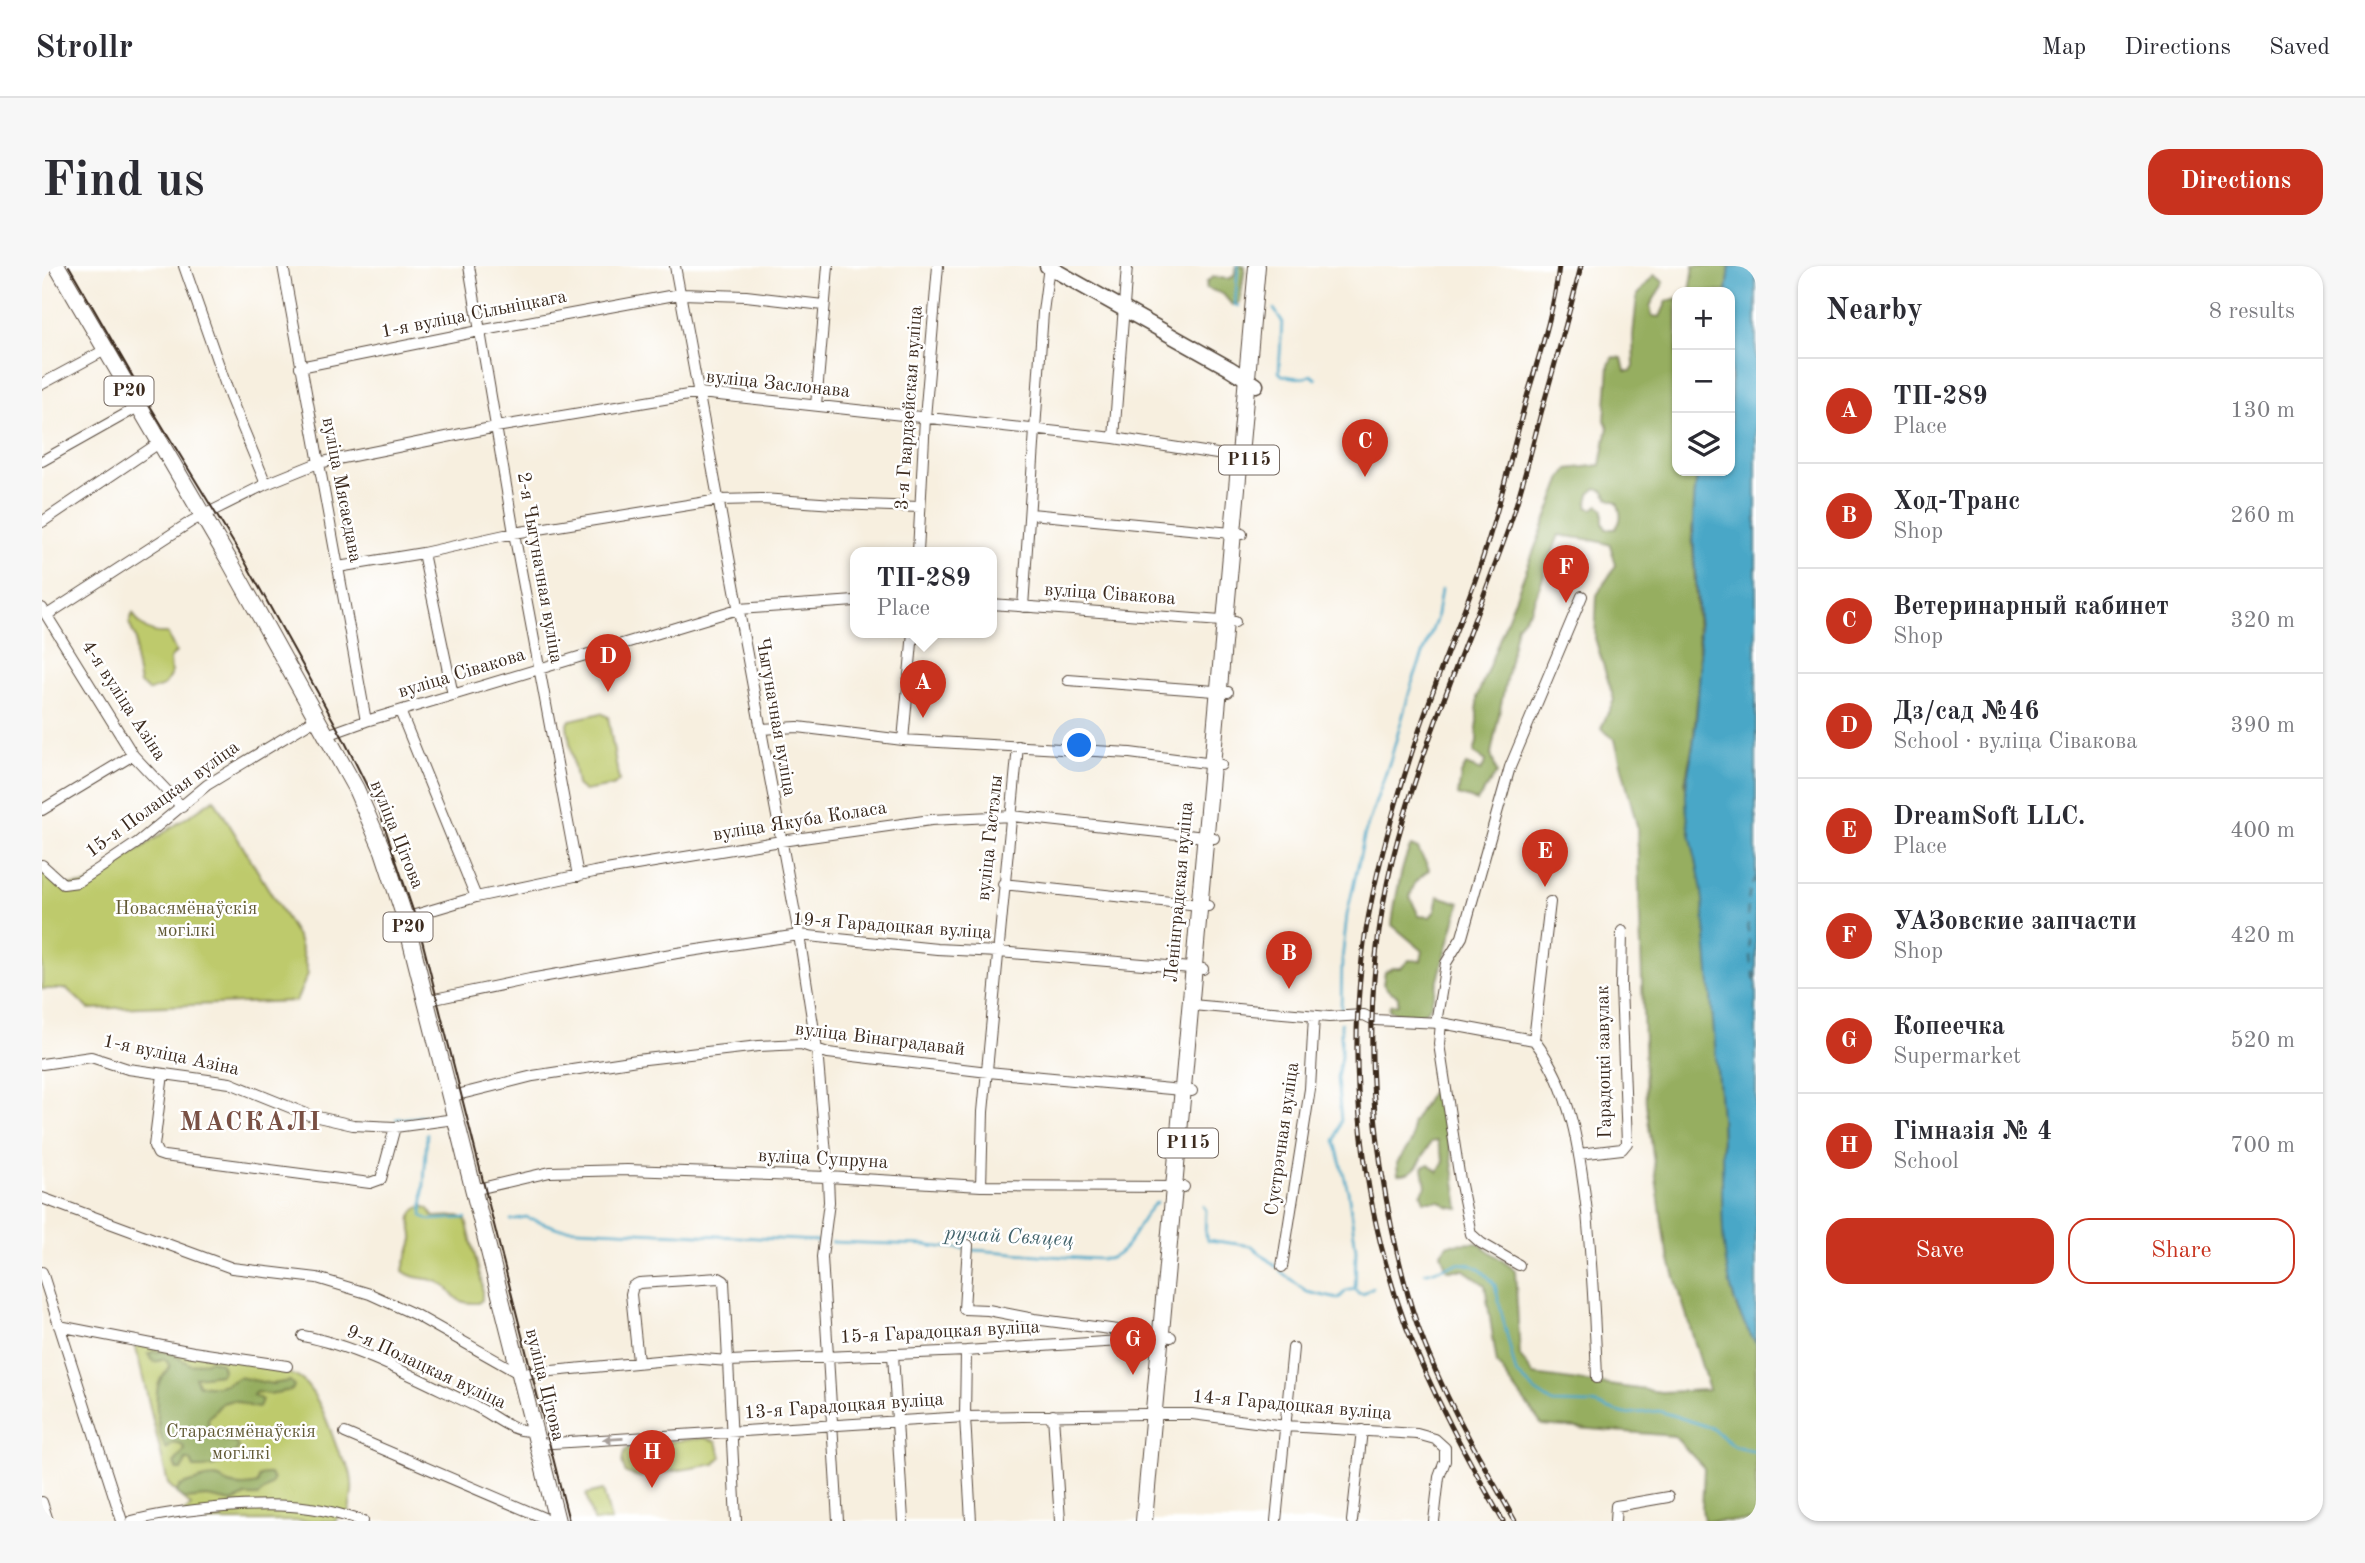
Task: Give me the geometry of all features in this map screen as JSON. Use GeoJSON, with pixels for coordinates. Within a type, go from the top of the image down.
{"type":"FeatureCollection","features":[{"type":"Feature","properties":{"kind":"main road","name":"вуліца Цітова"},"geometry":{"type":"LineString","coordinates":[[57,266],[327,735],[366,810],[383,851],[405,918],[536,1437],[554,1521]]}},
{"type":"Feature","properties":{"kind":"main road"},"geometry":{"type":"LineString","coordinates":[[1049,266],[1251,383]]}},
{"type":"Feature","properties":{"kind":"main road","name":"Ленінградская вуліца"},"geometry":{"type":"LineString","coordinates":[[1251,383],[1257,266]]}},
{"type":"Feature","properties":{"kind":"main road","name":"Ленінградская вуліца"},"geometry":{"type":"LineString","coordinates":[[1144,1521],[1159,1414],[1251,383],[1266,266]]}},
{"type":"Feature","properties":{"kind":"main road","name":"Ленінградская вуліца"},"geometry":{"type":"LineString","coordinates":[[1155,1521],[1159,1414]]}},
{"type":"Feature","properties":{"kind":"street"},"geometry":{"type":"LineString","coordinates":[[184,266],[230,397],[265,484]]}},
{"type":"Feature","properties":{"kind":"street","name":"вуліца Мясаедава"},"geometry":{"type":"LineString","coordinates":[[283,266],[366,721]]}},
{"type":"Feature","properties":{"kind":"street","name":"2-я Чыгуначная вуліца"},"geometry":{"type":"LineString","coordinates":[[469,266],[514,533],[578,876]]}},
{"type":"Feature","properties":{"kind":"street","name":"Чыгуначная вуліца"},"geometry":{"type":"LineString","coordinates":[[675,266],[799,935],[817,1050],[828,1177],[829,1202],[822,1257],[838,1521]]}},
{"type":"Feature","properties":{"kind":"street"},"geometry":{"type":"LineString","coordinates":[[816,405],[828,266]]}},
{"type":"Feature","properties":{"kind":"street","name":"3-я Гвардзейская вуліца"},"geometry":{"type":"LineString","coordinates":[[918,547],[925,418],[938,266]]}},
{"type":"Feature","properties":{"kind":"street"},"geometry":{"type":"LineString","coordinates":[[1023,607],[1043,312],[1049,266]]}},
{"type":"Feature","properties":{"kind":"street"},"geometry":{"type":"LineString","coordinates":[[1114,438],[1127,266]]}},
{"type":"Feature","properties":{"kind":"street","name":"1-я вуліца Сільніцкага"},"geometry":{"type":"LineString","coordinates":[[300,368],[479,331],[680,294],[746,296],[823,305]]}},
{"type":"Feature","properties":{"kind":"street"},"geometry":{"type":"LineString","coordinates":[[42,384],[105,350]]}},
{"type":"Feature","properties":{"kind":"street","name":"вуліца Заслонава"},"geometry":{"type":"LineString","coordinates":[[43,610],[202,516],[265,484],[318,463],[496,427],[699,393],[1114,438],[1244,459]]}},
{"type":"Feature","properties":{"kind":"street"},"geometry":{"type":"LineString","coordinates":[[42,461],[138,407]]}},
{"type":"Feature","properties":{"kind":"street"},"geometry":{"type":"LineString","coordinates":[[42,522],[159,443]]}},
{"type":"Feature","properties":{"kind":"street"},"geometry":{"type":"LineString","coordinates":[[338,567],[423,553],[514,533],[719,499],[920,507]]}},
{"type":"Feature","properties":{"kind":"street"},"geometry":{"type":"LineString","coordinates":[[1031,514],[1238,533]]}},
{"type":"Feature","properties":{"kind":"street"},"geometry":{"type":"LineString","coordinates":[[423,553],[453,695]]}},
{"type":"Feature","properties":{"kind":"street"},"geometry":{"type":"LineString","coordinates":[[1519,1265],[1481,1243],[1471,1234],[1460,1180],[1438,1023],[1446,962],[1462,937],[1510,767],[1582,596]]}},
{"type":"Feature","properties":{"kind":"street","name":"вуліца Сівакова"},"geometry":{"type":"LineString","coordinates":[[327,735],[738,609],[850,601]]}},
{"type":"Feature","properties":{"kind":"street","name":"вуліца Сівакова"},"geometry":{"type":"LineString","coordinates":[[997,605],[1230,622]]}},
{"type":"Feature","properties":{"kind":"street","name":"4-я вуліца Азіна"},"geometry":{"type":"LineString","coordinates":[[43,610],[133,755],[182,807]]}},
{"type":"Feature","properties":{"kind":"street"},"geometry":{"type":"LineString","coordinates":[[903,740],[912,638]]}},
{"type":"Feature","properties":{"kind":"street"},"geometry":{"type":"LineString","coordinates":[[1068,680],[1224,692]]}},
{"type":"Feature","properties":{"kind":"street"},"geometry":{"type":"LineString","coordinates":[[400,711],[476,897]]}},
{"type":"Feature","properties":{"kind":"street","name":"15-я Полацкая вуліца"},"geometry":{"type":"LineString","coordinates":[[42,865],[64,884],[78,882],[137,843],[217,778],[317,718]]}},
{"type":"Feature","properties":{"kind":"street"},"geometry":{"type":"LineString","coordinates":[[760,729],[798,727],[903,740],[1130,753],[1217,765]]}},
{"type":"Feature","properties":{"kind":"street","name":"вуліца Гастэлы"},"geometry":{"type":"LineString","coordinates":[[981,1186],[983,1112],[1018,746]]}},
{"type":"Feature","properties":{"kind":"street"},"geometry":{"type":"LineString","coordinates":[[42,810],[133,755]]}},
{"type":"Feature","properties":{"kind":"street","name":"вуліца Якуба Коласа"},"geometry":{"type":"LineString","coordinates":[[405,918],[476,897],[578,876],[780,841],[931,820],[1012,816],[1210,838]]}},
{"type":"Feature","properties":{"kind":"street"},"geometry":{"type":"LineString","coordinates":[[1003,884],[1204,905]]}},
{"type":"Feature","properties":{"kind":"street"},"geometry":{"type":"LineString","coordinates":[[1550,902],[1534,1040],[1552,1070],[1571,1113],[1580,1154],[1593,1273],[1597,1378]]}},
{"type":"Feature","properties":{"kind":"street","name":"Гарадоцкі завулак"},"geometry":{"type":"LineString","coordinates":[[1580,1154],[1622,1149],[1627,1143],[1621,986],[1622,931]]}},
{"type":"Feature","properties":{"kind":"street","name":"19-я Гарадоцкая вуліца"},"geometry":{"type":"LineString","coordinates":[[425,1001],[677,953],[799,935],[937,949],[1199,969]]}},
{"type":"Feature","properties":{"kind":"street"},"geometry":{"type":"LineString","coordinates":[[1196,1006],[1314,1016],[1364,1015],[1374,1020],[1438,1023],[1534,1040]]}},
{"type":"Feature","properties":{"kind":"street","name":"Сустрэчная вуліца"},"geometry":{"type":"LineString","coordinates":[[1282,1267],[1310,1089],[1314,1016]]}},
{"type":"Feature","properties":{"kind":"street","name":"вуліца Вінаградавай"},"geometry":{"type":"LineString","coordinates":[[449,1097],[533,1076],[637,1060],[801,1044],[817,1050],[988,1072],[1188,1091]]}},
{"type":"Feature","properties":{"kind":"street","name":"1-я вуліца Азіна"},"geometry":{"type":"LineString","coordinates":[[42,1064],[91,1057],[128,1069],[230,1083],[309,1115],[354,1125],[395,1126],[455,1119]]}},
{"type":"Feature","properties":{"kind":"street"},"geometry":{"type":"LineString","coordinates":[[163,1074],[154,1146],[158,1154],[164,1156],[370,1183],[381,1179],[395,1126]]}},
{"type":"Feature","properties":{"kind":"street","name":"вуліца Супруна"},"geometry":{"type":"LineString","coordinates":[[473,1190],[550,1172],[627,1170],[981,1186],[1179,1186]]}},
{"type":"Feature","properties":{"kind":"street"},"geometry":{"type":"LineString","coordinates":[[42,1198],[232,1268],[317,1278],[370,1294],[414,1314],[520,1374]]}},
{"type":"Feature","properties":{"kind":"street","name":"15-я Гарадоцкая вуліца"},"geometry":{"type":"LineString","coordinates":[[967,1250],[964,1309],[988,1310],[1034,1319],[1166,1336]]}},
{"type":"Feature","properties":{"kind":"street"},"geometry":{"type":"LineString","coordinates":[[42,1272],[122,1521]]}},
{"type":"Feature","properties":{"kind":"street"},"geometry":{"type":"LineString","coordinates":[[638,1361],[631,1294],[633,1286],[639,1283],[719,1278],[724,1281],[736,1521]]}},
{"type":"Feature","properties":{"kind":"street"},"geometry":{"type":"LineString","coordinates":[[59,1326],[192,1353],[287,1366]]}},
{"type":"Feature","properties":{"kind":"street","name":"9-я Полацкая вуліца"},"geometry":{"type":"LineString","coordinates":[[303,1336],[348,1348],[479,1408],[511,1428],[536,1437]]}},
{"type":"Feature","properties":{"kind":"street","name":"15-я Гарадоцкая вуліца"},"geometry":{"type":"LineString","coordinates":[[520,1374],[689,1358],[729,1361],[966,1351],[1166,1336]]}},
{"type":"Feature","properties":{"kind":"street"},"geometry":{"type":"LineString","coordinates":[[1276,1521],[1293,1348]]}},
{"type":"Feature","properties":{"kind":"street"},"geometry":{"type":"LineString","coordinates":[[966,1351],[965,1417],[971,1521]]}},
{"type":"Feature","properties":{"kind":"street"},"geometry":{"type":"LineString","coordinates":[[893,1354],[903,1521]]}},
{"type":"Feature","properties":{"kind":"street","name":"13-я Гарадоцкая вуліца"},"geometry":{"type":"LineString","coordinates":[[536,1437],[730,1433],[965,1417],[1159,1414]]}},
{"type":"Feature","properties":{"kind":"street","name":"14-я Гарадоцкая вуліца"},"geometry":{"type":"LineString","coordinates":[[1159,1414],[1192,1414],[1286,1426],[1417,1434],[1436,1439],[1444,1448],[1445,1461],[1439,1477],[1434,1521]]}},
{"type":"Feature","properties":{"kind":"street"},"geometry":{"type":"LineString","coordinates":[[1053,1415],[1060,1521]]}},
{"type":"Feature","properties":{"kind":"street"},"geometry":{"type":"LineString","coordinates":[[1352,1521],[1362,1430]]}},
{"type":"Feature","properties":{"kind":"street"},"geometry":{"type":"LineString","coordinates":[[345,1433],[554,1521]]}},
{"type":"Feature","properties":{"kind":"street"},"geometry":{"type":"LineString","coordinates":[[1615,1521],[1616,1506],[1668,1497]]}},
{"type":"Feature","properties":{"kind":"street"},"geometry":{"type":"LineString","coordinates":[[42,1502],[48,1521]]}},
{"type":"Feature","properties":{"kind":"street"},"geometry":{"type":"LineString","coordinates":[[132,1521],[181,1513],[308,1507],[363,1521]]}},
{"type":"Feature","properties":{"kind":"green space"},"geometry":{"type":"Polygon","coordinates":[[[1236,266],[1245,266],[1240,302],[1232,305],[1223,294],[1206,288],[1207,281],[1213,277],[1228,279],[1234,276],[1236,266]]]}},
{"type":"Feature","properties":{"kind":"green space"},"geometry":{"type":"Polygon","coordinates":[[[1694,266],[1730,266],[1728,287],[1691,287],[1694,266]]]}},
{"type":"Feature","properties":{"kind":"green space"},"geometry":{"type":"Polygon","coordinates":[[[1654,275],[1664,282],[1650,306],[1652,316],[1660,317],[1667,301],[1672,300],[1672,476],[1697,476],[1692,530],[1700,671],[1693,744],[1685,782],[1703,896],[1721,1117],[1725,1241],[1731,1288],[1737,1309],[1756,1343],[1756,1521],[1704,1521],[1704,1468],[1674,1436],[1542,1425],[1497,1364],[1485,1285],[1464,1270],[1447,1270],[1441,1253],[1448,1244],[1478,1243],[1515,1270],[1520,1356],[1534,1375],[1661,1392],[1709,1390],[1665,1244],[1646,1104],[1637,826],[1615,740],[1601,728],[1614,700],[1595,638],[1597,595],[1616,565],[1610,545],[1559,535],[1531,609],[1517,625],[1491,754],[1497,773],[1477,801],[1458,795],[1461,774],[1466,765],[1481,771],[1486,761],[1474,753],[1477,742],[1477,697],[1562,478],[1568,469],[1601,465],[1608,427],[1605,420],[1609,365],[1613,357],[1622,358],[1625,371],[1631,371],[1634,367],[1633,336],[1637,296],[1654,275]],[[1596,488],[1589,494],[1587,507],[1592,509],[1599,505],[1603,510],[1606,529],[1615,529],[1620,513],[1617,502],[1609,499],[1603,490],[1596,488]]]}},
{"type":"Feature","properties":{"kind":"green space"},"geometry":{"type":"Polygon","coordinates":[[[133,613],[146,629],[167,633],[176,652],[170,659],[171,674],[164,686],[149,691],[140,684],[135,658],[136,639],[129,623],[133,613]]]}},
{"type":"Feature","properties":{"kind":"green space"},"geometry":{"type":"Polygon","coordinates":[[[601,713],[608,717],[619,781],[613,786],[584,791],[577,785],[567,726],[570,720],[601,713]]]}},
{"type":"Feature","properties":{"kind":"green space","name":"Новасямёнаўскія могілкі"},"geometry":{"type":"Polygon","coordinates":[[[214,799],[298,938],[308,974],[296,1001],[89,1009],[67,989],[42,989],[42,870],[59,886],[86,885],[214,799]]]}},
{"type":"Feature","properties":{"kind":"green space"},"geometry":{"type":"Polygon","coordinates":[[[1411,846],[1418,849],[1429,870],[1415,882],[1410,897],[1419,916],[1430,917],[1435,911],[1438,896],[1460,903],[1430,1007],[1421,1014],[1411,1016],[1389,1010],[1390,1005],[1398,1004],[1398,996],[1383,984],[1385,972],[1401,968],[1409,960],[1421,961],[1423,951],[1392,925],[1402,872],[1411,846]]]}},
{"type":"Feature","properties":{"kind":"green space"},"geometry":{"type":"Polygon","coordinates":[[[1436,1084],[1443,1099],[1459,1208],[1447,1206],[1440,1201],[1424,1201],[1421,1194],[1426,1186],[1423,1167],[1429,1164],[1438,1172],[1444,1162],[1437,1141],[1431,1142],[1415,1168],[1405,1174],[1398,1174],[1397,1163],[1412,1141],[1412,1124],[1436,1084]]]}},
{"type":"Feature","properties":{"kind":"green space"},"geometry":{"type":"Polygon","coordinates":[[[423,1206],[429,1209],[434,1217],[459,1216],[466,1220],[482,1284],[482,1300],[478,1303],[458,1300],[440,1283],[403,1271],[413,1239],[411,1217],[414,1211],[423,1206]]]}},
{"type":"Feature","properties":{"kind":"green space","name":"Старасямёнаўскія могілкі"},"geometry":{"type":"Polygon","coordinates":[[[135,1344],[250,1363],[292,1375],[303,1381],[319,1404],[338,1451],[348,1466],[352,1490],[348,1514],[339,1511],[336,1521],[177,1521],[191,1506],[168,1484],[135,1344]]]}},
{"type":"Feature","properties":{"kind":"green space"},"geometry":{"type":"Polygon","coordinates":[[[154,1351],[170,1353],[191,1365],[211,1360],[221,1363],[221,1374],[195,1377],[198,1384],[204,1386],[219,1386],[239,1377],[272,1384],[290,1381],[294,1386],[292,1390],[269,1394],[256,1392],[253,1395],[262,1400],[259,1407],[234,1400],[222,1403],[208,1419],[209,1431],[218,1438],[236,1443],[239,1447],[235,1453],[220,1464],[207,1467],[194,1468],[191,1461],[186,1460],[182,1470],[177,1470],[174,1463],[185,1450],[182,1445],[174,1443],[166,1449],[157,1415],[158,1387],[170,1366],[165,1359],[154,1362],[148,1354],[154,1351]]]}},
{"type":"Feature","properties":{"kind":"green space"},"geometry":{"type":"Polygon","coordinates":[[[705,1438],[717,1441],[721,1457],[715,1464],[640,1477],[626,1473],[623,1460],[625,1451],[635,1445],[705,1438]]]}},
{"type":"Feature","properties":{"kind":"green space"},"geometry":{"type":"Polygon","coordinates":[[[270,1474],[273,1480],[271,1485],[258,1496],[246,1496],[232,1502],[207,1497],[184,1499],[176,1493],[180,1486],[211,1478],[219,1478],[236,1486],[255,1485],[258,1484],[259,1477],[270,1474]]]}},
{"type":"Feature","properties":{"kind":"green space"},"geometry":{"type":"Polygon","coordinates":[[[603,1490],[611,1521],[593,1521],[586,1494],[603,1490]]]}},
{"type":"Feature","properties":{"kind":"water"},"geometry":{"type":"Polygon","coordinates":[[[1730,266],[1756,266],[1756,1343],[1741,1318],[1726,1263],[1721,1117],[1703,901],[1688,823],[1686,797],[1696,727],[1700,671],[1694,496],[1697,476],[1735,476],[1735,287],[1728,287],[1730,266]]]}},
{"type":"Feature","properties":{"kind":"waterway"},"geometry":{"type":"LineString","coordinates":[[1238,266],[1235,305],[1239,306]]}},
{"type":"Feature","properties":{"kind":"waterway"},"geometry":{"type":"LineString","coordinates":[[1274,309],[1282,321],[1279,372],[1297,378],[1311,375],[1316,379]]}},
{"type":"Feature","properties":{"kind":"waterway"},"geometry":{"type":"LineString","coordinates":[[1341,1010],[1342,960],[1347,915],[1365,833],[1391,758],[1412,683],[1436,620],[1441,590]]}},
{"type":"Feature","properties":{"kind":"waterway"},"geometry":{"type":"LineString","coordinates":[[1341,1023],[1341,1057],[1337,1078],[1341,1120],[1335,1141],[1348,1191],[1356,1249],[1355,1289]]}},
{"type":"Feature","properties":{"kind":"waterway"},"geometry":{"type":"LineString","coordinates":[[396,1119],[428,1116]]}},
{"type":"Feature","properties":{"kind":"waterway","name":"ручай Свяцец"},"geometry":{"type":"LineString","coordinates":[[427,1134],[422,1216],[430,1220],[466,1218]]}},
{"type":"Feature","properties":{"kind":"waterway","name":"ручай Свяцец"},"geometry":{"type":"LineString","coordinates":[[970,1250],[1108,1259],[1124,1249],[1150,1208],[1157,1202]]}},
{"type":"Feature","properties":{"kind":"waterway","name":"ручай Свяцец"},"geometry":{"type":"LineString","coordinates":[[1203,1206],[1206,1210],[1205,1235],[1208,1240],[1252,1246],[1276,1267]]}},
{"type":"Feature","properties":{"kind":"waterway","name":"ручай Свяцец"},"geometry":{"type":"LineString","coordinates":[[511,1220],[526,1217],[558,1228],[818,1241]]}},
{"type":"Feature","properties":{"kind":"waterway","name":"ручай Свяцец"},"geometry":{"type":"LineString","coordinates":[[832,1242],[964,1249]]}},
{"type":"Feature","properties":{"kind":"waterway","name":"ручай Свяцец"},"geometry":{"type":"LineString","coordinates":[[1425,1273],[1464,1264],[1471,1265],[1487,1275],[1495,1285],[1516,1373],[1553,1403],[1593,1404],[1625,1414],[1659,1411],[1712,1428],[1735,1447],[1756,1452]]}},
{"type":"Feature","properties":{"kind":"waterway","name":"ручай Свяцец"},"geometry":{"type":"LineString","coordinates":[[1280,1271],[1307,1292],[1338,1299],[1346,1291],[1355,1289],[1363,1294],[1373,1287]]}},
{"type":"Feature","properties":{"kind":"ferry route"},"geometry":{"type":"LineString","coordinates":[[1756,877],[1751,887],[1747,915],[1756,991]]}},
{"type":"Feature","properties":{"kind":"tram line"},"geometry":{"type":"LineString","coordinates":[[69,266],[244,560],[343,738],[379,810],[419,928],[569,1521]]}},
{"type":"Feature","properties":{"kind":"railway"},"geometry":{"type":"LineString","coordinates":[[1503,1521],[1463,1450],[1427,1376],[1406,1326],[1378,1232],[1368,1183],[1358,1084],[1359,985],[1371,904],[1394,808],[1493,525],[1550,317],[1559,266]]}},
{"type":"Feature","properties":{"kind":"railway"},"geometry":{"type":"LineString","coordinates":[[1515,1521],[1441,1383],[1417,1325],[1408,1295],[1383,1182],[1372,1067],[1372,1009],[1376,952],[1398,838],[1436,720],[1514,513],[1581,266]]}},
{"type":"Feature","properties":{"kind":"place","name":"Ветеринарный кабинет"},"geometry":{"type":"Point","coordinates":[1365,477]}},
{"type":"Feature","properties":{"kind":"place","name":"УАЗовские запчасти"},"geometry":{"type":"Point","coordinates":[1566,603]}},
{"type":"Feature","properties":{"kind":"place","name":"Дз/сад №46"},"geometry":{"type":"Point","coordinates":[608,692]}},
{"type":"Feature","properties":{"kind":"place","name":"ТП-289"},"geometry":{"type":"Point","coordinates":[923,718]}},
{"type":"Feature","properties":{"kind":"place","name":"DreamSoft LLC."},"geometry":{"type":"Point","coordinates":[1545,887]}},
{"type":"Feature","properties":{"kind":"place","name":"Ход-Транс"},"geometry":{"type":"Point","coordinates":[1289,989]}},
{"type":"Feature","properties":{"kind":"place","name":"Копеечка"},"geometry":{"type":"Point","coordinates":[1133,1375]}},
{"type":"Feature","properties":{"kind":"place","name":"Гімназія № 4"},"geometry":{"type":"Point","coordinates":[652,1488]}},
{"type":"Feature","properties":{"kind":"district","name":"МАСКАЛІ"},"geometry":{"type":"Point","coordinates":[251,1123]}}]}
